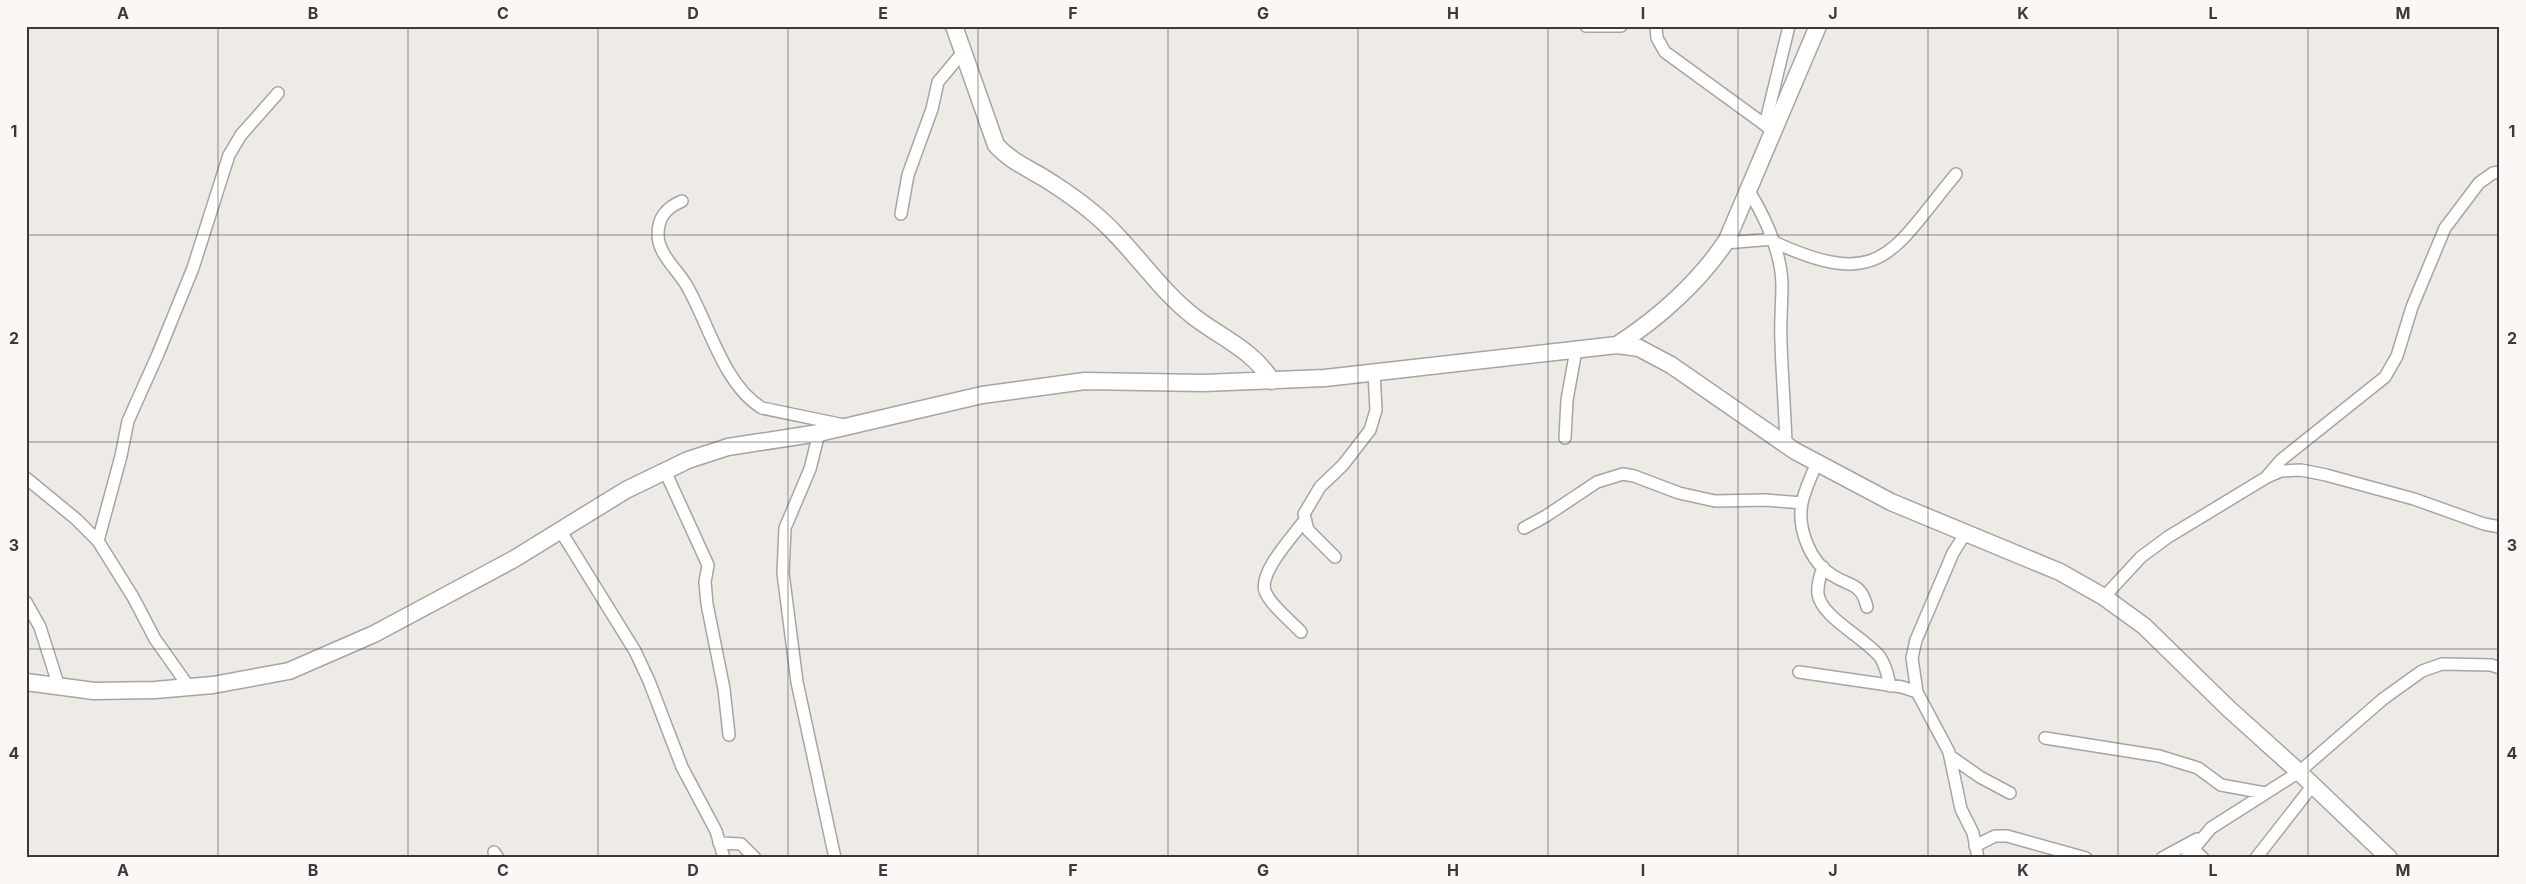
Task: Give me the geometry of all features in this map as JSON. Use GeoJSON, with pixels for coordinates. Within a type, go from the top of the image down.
{"type":"FeatureCollection","features":[{"type":"Feature","properties":{"kind":"street"},"geometry":{"type":"LineString","coordinates":[[954,26],[996,146],[1005,156],[1052,183],[1091,211],[1112,229],[1155,280],[1194,316],[1227,336],[1253,357],[1272,380]]}},
{"type":"Feature","properties":{"kind":"street"},"geometry":{"type":"LineString","coordinates":[[1586,26],[1621,26]]}},
{"type":"Feature","properties":{"kind":"street"},"geometry":{"type":"LineString","coordinates":[[1656,26],[1657,38],[1665,52],[1768,128]]}},
{"type":"Feature","properties":{"kind":"street"},"geometry":{"type":"LineString","coordinates":[[1617,345],[1643,328],[1712,262],[1725,243],[1750,191],[1768,128],[1789,26]]}},
{"type":"Feature","properties":{"kind":"street"},"geometry":{"type":"LineString","coordinates":[[1768,128],[1818,26]]}},
{"type":"Feature","properties":{"kind":"street"},"geometry":{"type":"LineString","coordinates":[[901,214],[908,175],[932,109],[938,82],[963,52]]}},
{"type":"Feature","properties":{"kind":"street"},"geometry":{"type":"LineString","coordinates":[[98,541],[121,456],[128,421],[193,268],[228,155],[241,135],[278,93]]}},
{"type":"Feature","properties":{"kind":"street"},"geometry":{"type":"LineString","coordinates":[[2267,477],[2281,460],[2385,377],[2397,356],[2412,307],[2445,228],[2479,184],[2493,173],[2500,172]]}},
{"type":"Feature","properties":{"kind":"street"},"geometry":{"type":"LineString","coordinates":[[1725,243],[1774,241],[1834,264],[1849,265],[1879,258],[1893,248],[1913,227],[1956,174]]}},
{"type":"Feature","properties":{"kind":"street"},"geometry":{"type":"LineString","coordinates":[[1750,191],[1774,241],[1782,283],[1781,342],[1785,388],[1786,445]]}},
{"type":"Feature","properties":{"kind":"street"},"geometry":{"type":"LineString","coordinates":[[682,200],[661,216],[658,237],[662,250],[688,287],[716,351],[736,379],[754,403],[762,408],[850,426]]}},
{"type":"Feature","properties":{"kind":"street"},"geometry":{"type":"LineString","coordinates":[[26,682],[94,691],[188,687],[256,679],[289,671],[374,634],[514,559],[626,490],[688,460],[728,447],[819,433],[982,395],[1085,381],[1203,383],[1374,374],[1617,345],[1639,348],[1671,365],[1786,445],[1891,502],[2060,572],[2104,597],[2144,626],[2229,709],[2313,785],[2389,858]]}},
{"type":"Feature","properties":{"kind":"street"},"geometry":{"type":"LineString","coordinates":[[1565,438],[1567,400],[1576,350]]}},
{"type":"Feature","properties":{"kind":"street"},"geometry":{"type":"LineString","coordinates":[[1335,557],[1318,541],[1304,521],[1304,514],[1320,488],[1347,460],[1370,430],[1376,410],[1374,374]]}},
{"type":"Feature","properties":{"kind":"street"},"geometry":{"type":"LineString","coordinates":[[819,433],[810,469],[785,528],[784,573],[797,682],[835,858]]}},
{"type":"Feature","properties":{"kind":"street"},"geometry":{"type":"LineString","coordinates":[[1817,463],[1802,503],[1801,516],[1810,552],[1830,574],[1860,589],[1864,594],[1867,607]]}},
{"type":"Feature","properties":{"kind":"street"},"geometry":{"type":"LineString","coordinates":[[2104,597],[2141,557],[2168,537],[2267,477],[2282,471],[2301,470],[2326,475],[2414,499],[2484,524],[2500,527]]}},
{"type":"Feature","properties":{"kind":"street"},"geometry":{"type":"LineString","coordinates":[[666,471],[708,564],[705,582],[707,604],[724,689],[728,735]]}},
{"type":"Feature","properties":{"kind":"street"},"geometry":{"type":"LineString","coordinates":[[1524,528],[1597,482],[1623,474],[1634,476],[1679,493],[1715,501],[1766,500],[1802,503]]}},
{"type":"Feature","properties":{"kind":"street"},"geometry":{"type":"LineString","coordinates":[[26,478],[76,519],[98,541],[133,597],[155,639],[188,687]]}},
{"type":"Feature","properties":{"kind":"street"},"geometry":{"type":"LineString","coordinates":[[1301,632],[1272,601],[1266,592],[1264,584],[1271,565],[1304,521]]}},
{"type":"Feature","properties":{"kind":"street"},"geometry":{"type":"LineString","coordinates":[[560,530],[636,651],[682,767],[716,831],[724,858]]}},
{"type":"Feature","properties":{"kind":"street"},"geometry":{"type":"LineString","coordinates":[[1965,534],[1953,553],[1916,640],[1912,658],[1918,692],[1950,756],[1962,814],[1973,833],[1978,858]]}},
{"type":"Feature","properties":{"kind":"street"},"geometry":{"type":"LineString","coordinates":[[1823,567],[1818,586],[1818,596],[1836,620],[1879,656],[1885,665],[1890,686]]}},
{"type":"Feature","properties":{"kind":"street"},"geometry":{"type":"LineString","coordinates":[[26,602],[40,627],[59,687]]}},
{"type":"Feature","properties":{"kind":"street"},"geometry":{"type":"LineString","coordinates":[[2162,858],[2201,837],[2219,822],[2299,772],[2383,699],[2422,671],[2442,664],[2482,664],[2500,668]]}},
{"type":"Feature","properties":{"kind":"street"},"geometry":{"type":"LineString","coordinates":[[1800,672],[1902,687],[1918,692]]}},
{"type":"Feature","properties":{"kind":"street"},"geometry":{"type":"LineString","coordinates":[[2045,738],[2159,756],[2198,768],[2221,785],[2265,793]]}},
{"type":"Feature","properties":{"kind":"street"},"geometry":{"type":"LineString","coordinates":[[1950,756],[1975,774],[2010,793]]}},
{"type":"Feature","properties":{"kind":"street"},"geometry":{"type":"LineString","coordinates":[[2256,858],[2313,785]]}},
{"type":"Feature","properties":{"kind":"street"},"geometry":{"type":"LineString","coordinates":[[1975,846],[1995,836],[2007,836],[2086,858]]}},
{"type":"Feature","properties":{"kind":"street"},"geometry":{"type":"LineString","coordinates":[[2201,837],[2190,853],[2203,858]]}},
{"type":"Feature","properties":{"kind":"street"},"geometry":{"type":"LineString","coordinates":[[719,842],[741,844],[755,858]]}}]}
